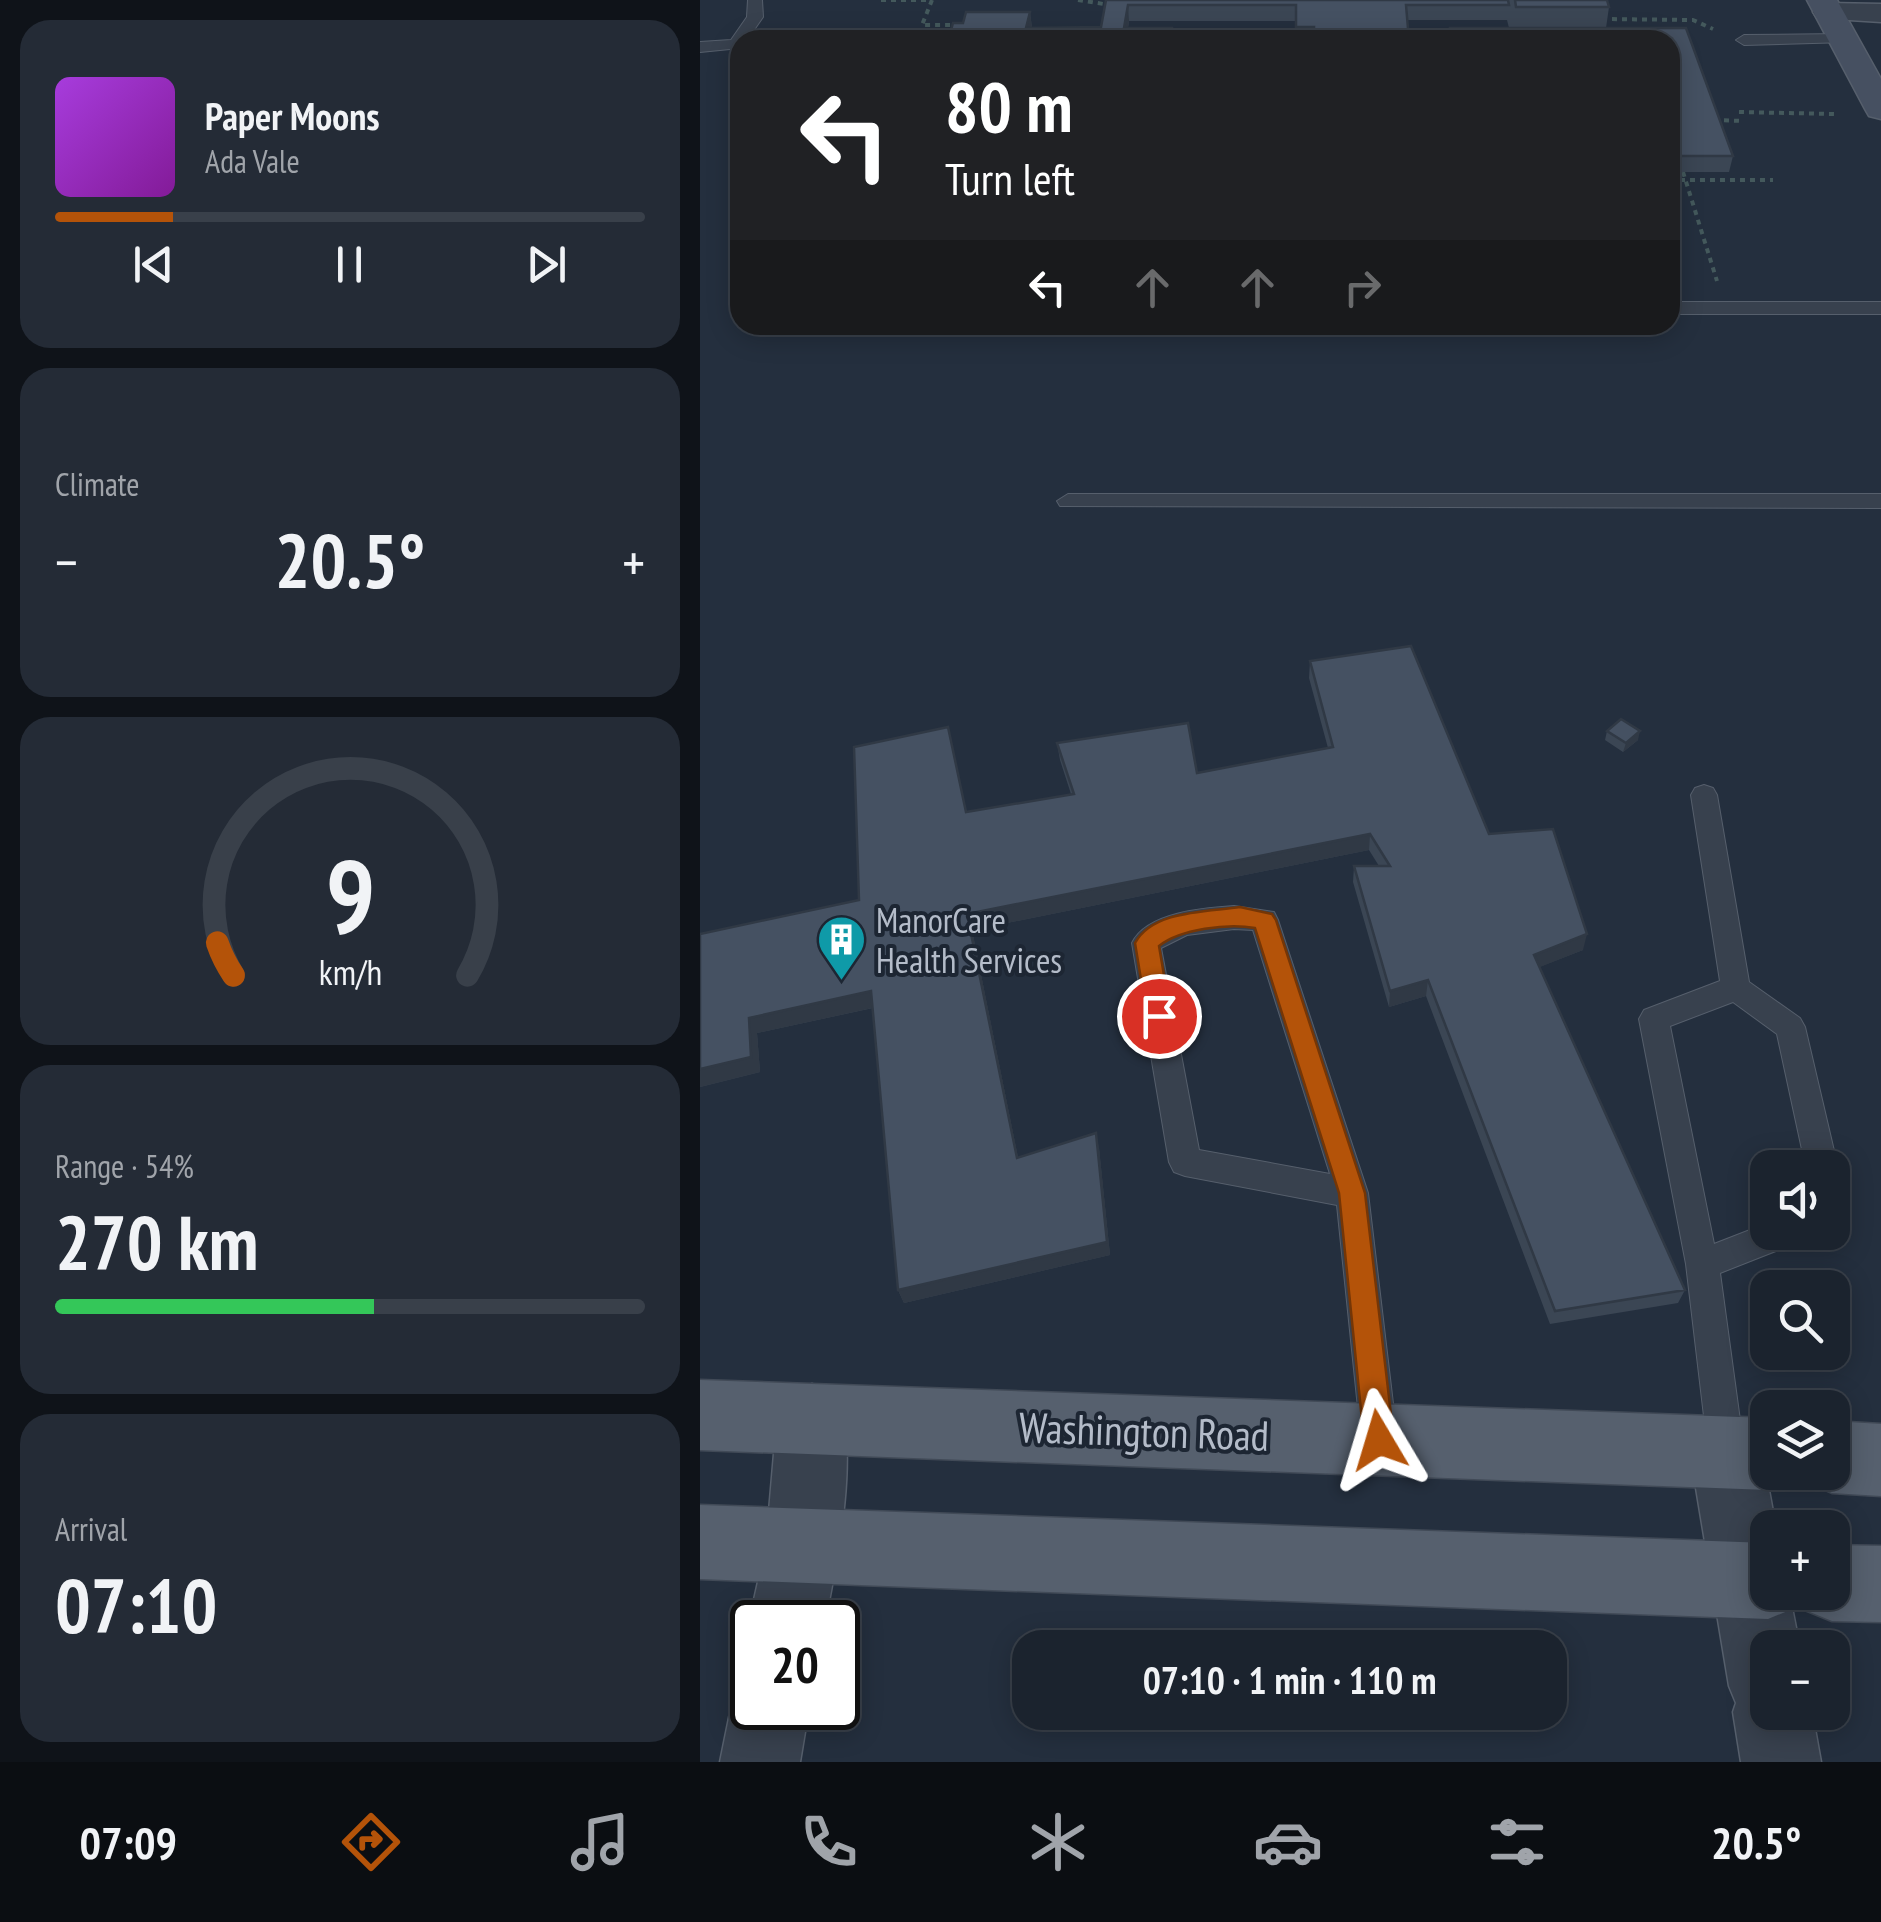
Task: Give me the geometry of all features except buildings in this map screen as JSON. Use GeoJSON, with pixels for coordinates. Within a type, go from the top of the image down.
{"type":"FeatureCollection","features":[{"type":"Feature","properties":{"kind":"main road","name":"Washington Road"},"geometry":{"type":"LineString","coordinates":[[700,1415],[1747,1453]]}},
{"type":"Feature","properties":{"kind":"main road"},"geometry":{"type":"LineString","coordinates":[[1850,1458],[1881,1460]]}},
{"type":"Feature","properties":{"kind":"main road"},"geometry":{"type":"LineString","coordinates":[[700,1542],[1750,1580]]}},
{"type":"Feature","properties":{"kind":"main road"},"geometry":{"type":"LineString","coordinates":[[1850,1583],[1881,1584]]}},
{"type":"Feature","properties":{"kind":"street"},"geometry":{"type":"LineString","coordinates":[[1881,13],[1831,17],[1881,109]]}},
{"type":"Feature","properties":{"kind":"street"},"geometry":{"type":"LineString","coordinates":[[791,1600],[802,1546],[812,1418]]}},
{"type":"Feature","properties":{"kind":"street"},"geometry":{"type":"LineString","coordinates":[[1747,1453],[1752,1510]]}},
{"type":"Feature","properties":{"kind":"street"},"geometry":{"type":"LineString","coordinates":[[760,1762],[766,1730]]}},
{"type":"Feature","properties":{"kind":"street"},"geometry":{"type":"LineString","coordinates":[[1775,1730],[1781,1762]]}},
{"type":"Feature","properties":{"kind":"lane"},"geometry":{"type":"LineString","coordinates":[[746,30],[756,17],[755,0]]}},
{"type":"Feature","properties":{"kind":"lane"},"geometry":{"type":"LineString","coordinates":[[1744,40],[1831,17]]}},
{"type":"Feature","properties":{"kind":"lane"},"geometry":{"type":"LineString","coordinates":[[700,47],[730,44]]}},
{"type":"Feature","properties":{"kind":"lane"},"geometry":{"type":"LineString","coordinates":[[1680,308],[1881,308]]}},
{"type":"Feature","properties":{"kind":"lane"},"geometry":{"type":"LineString","coordinates":[[1068,501],[1881,501]]}},
{"type":"Feature","properties":{"kind":"lane"},"geometry":{"type":"LineString","coordinates":[[1704,794],[1736,988],[1790,1027],[1818,1150]]}},
{"type":"Feature","properties":{"kind":"lane"},"geometry":{"type":"LineString","coordinates":[[1352,1193],[1186,1162],[1146,943],[1163,929],[1240,916],[1264,920],[1352,1193],[1379,1440]]}},
{"type":"Feature","properties":{"kind":"lane"},"geometry":{"type":"LineString","coordinates":[[1736,988],[1654,1019],[1702,1264],[1747,1453]]}},
{"type":"Feature","properties":{"kind":"lane"},"geometry":{"type":"LineString","coordinates":[[1702,1264],[1750,1245]]}},
{"type":"Feature","properties":{"kind":"path"},"geometry":{"type":"LineString","coordinates":[[880,0],[932,0],[922,25],[960,25]]}},
{"type":"Feature","properties":{"kind":"path"},"geometry":{"type":"LineString","coordinates":[[1078,0],[1114,6]]}},
{"type":"Feature","properties":{"kind":"path"},"geometry":{"type":"LineString","coordinates":[[1596,19],[1693,20],[1713,29]]}},
{"type":"Feature","properties":{"kind":"path"},"geometry":{"type":"LineString","coordinates":[[1230,30],[1232,21]]}},
{"type":"Feature","properties":{"kind":"path"},"geometry":{"type":"LineString","coordinates":[[1740,112],[1834,114]]}},
{"type":"Feature","properties":{"kind":"path"},"geometry":{"type":"LineString","coordinates":[[1711,120],[1743,120]]}},
{"type":"Feature","properties":{"kind":"path"},"geometry":{"type":"LineString","coordinates":[[1684,172],[1725,308]]}},
{"type":"Feature","properties":{"kind":"path"},"geometry":{"type":"LineString","coordinates":[[1680,180],[1773,180]]}},
{"type":"Feature","properties":{"kind":"place","name":"ManorCare Health Services"},"geometry":{"type":"Point","coordinates":[841,982]}},
{"type":"Feature","properties":{"kind":"route"},"geometry":{"type":"LineString","coordinates":[[1159,1016],[1146,943],[1163,929],[1240,916],[1264,920],[1352,1193],[1379,1440]]}}]}
